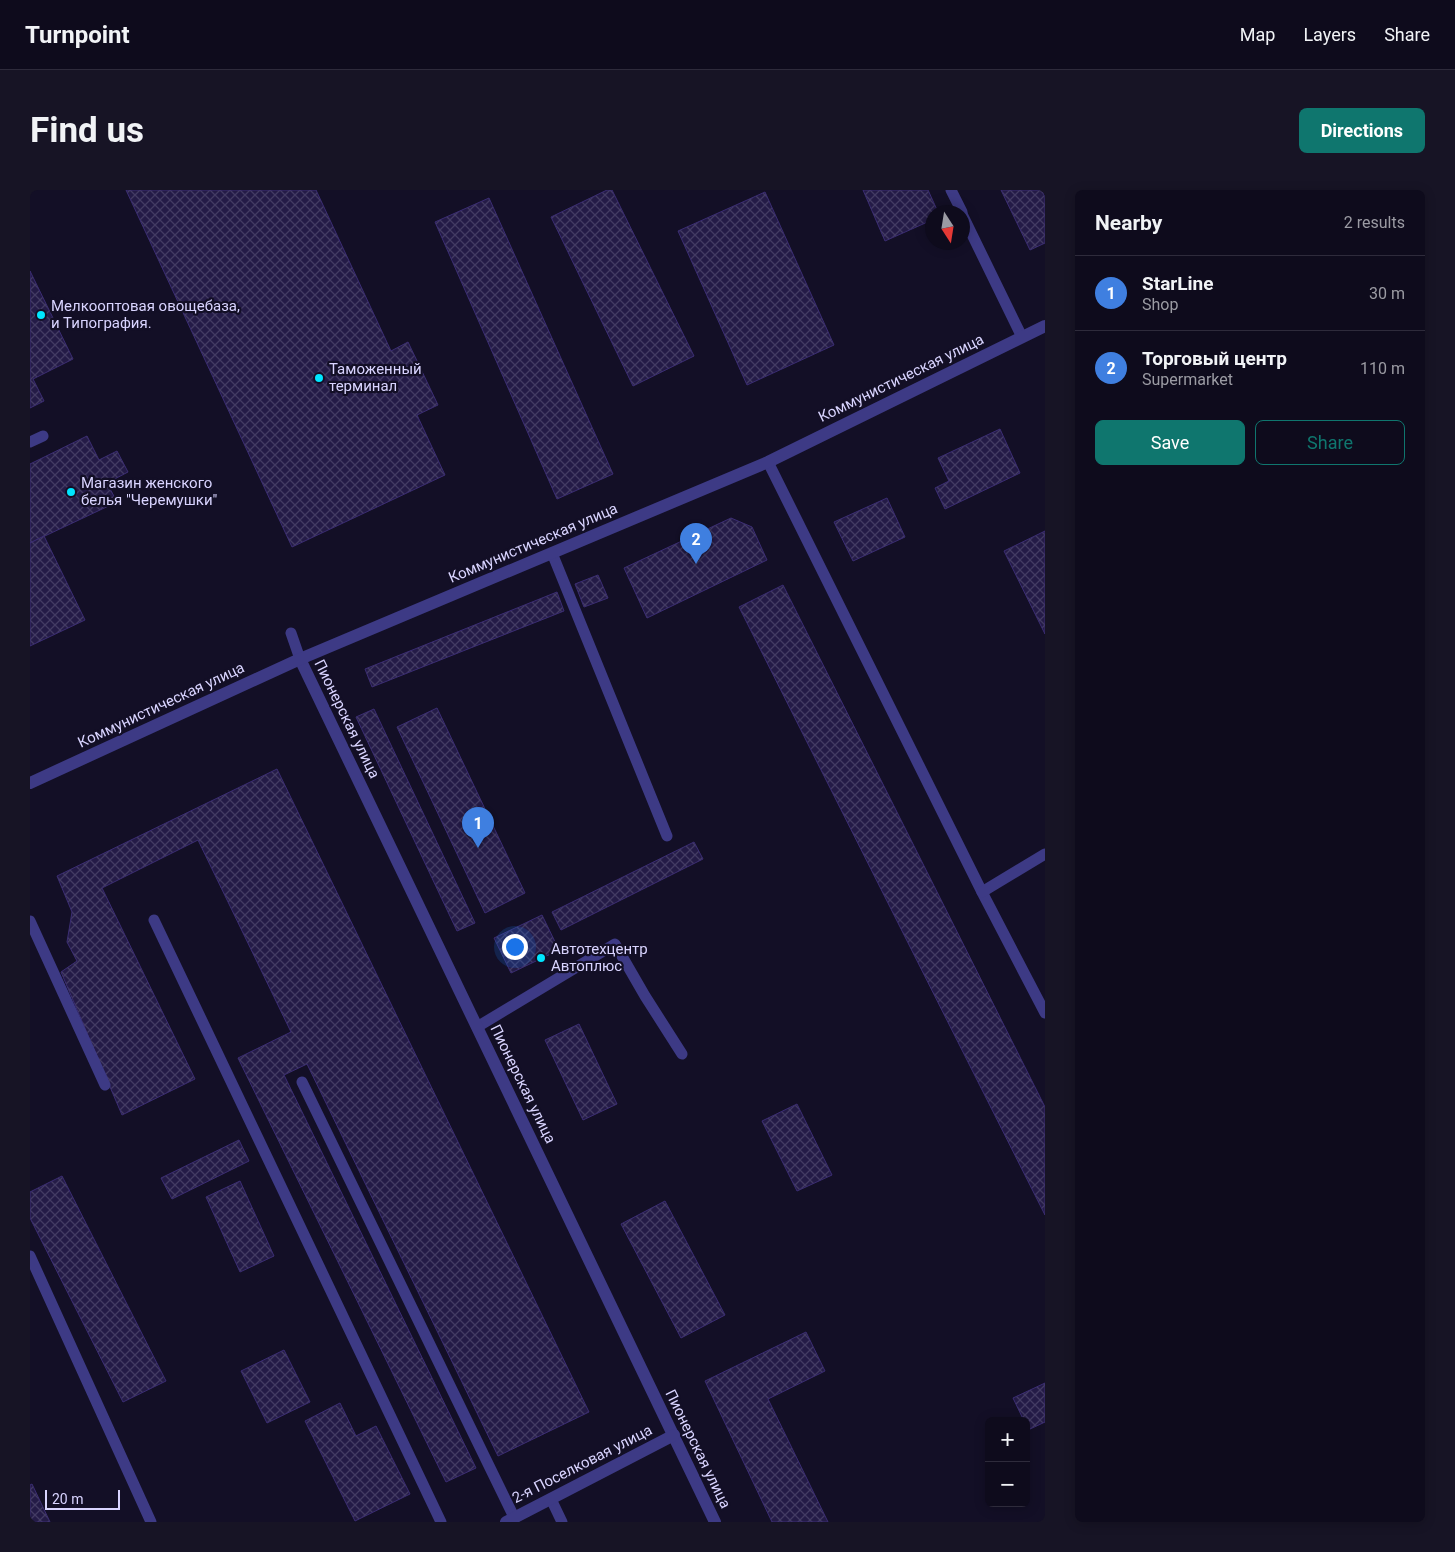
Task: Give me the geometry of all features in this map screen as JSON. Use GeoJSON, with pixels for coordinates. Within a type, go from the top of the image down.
{"type":"FeatureCollection","features":[{"type":"Feature","properties":{"kind":"street","name":"Коммунистическая улица"},"geometry":{"type":"LineString","coordinates":[[30,783],[300,659],[768,462],[1045,326]]}},
{"type":"Feature","properties":{"kind":"street","name":"Пионерская улица"},"geometry":{"type":"LineString","coordinates":[[300,659],[715,1522]]}},
{"type":"Feature","properties":{"kind":"street","name":"2-я Поселковая улица"},"geometry":{"type":"LineString","coordinates":[[510,1520],[674,1435]]}},
{"type":"Feature","properties":{"kind":"lane"},"geometry":{"type":"LineString","coordinates":[[951,190],[958,205]]}},
{"type":"Feature","properties":{"kind":"lane"},"geometry":{"type":"LineString","coordinates":[[970,230],[1022,337]]}},
{"type":"Feature","properties":{"kind":"lane"},"geometry":{"type":"LineString","coordinates":[[30,442],[43,436]]}},
{"type":"Feature","properties":{"kind":"lane"},"geometry":{"type":"LineString","coordinates":[[768,462],[982,892],[1045,1013]]}},
{"type":"Feature","properties":{"kind":"lane"},"geometry":{"type":"LineString","coordinates":[[552,552],[667,836]]}},
{"type":"Feature","properties":{"kind":"lane"},"geometry":{"type":"LineString","coordinates":[[291,634],[300,659]]}},
{"type":"Feature","properties":{"kind":"lane"},"geometry":{"type":"LineString","coordinates":[[982,892],[1045,854]]}},
{"type":"Feature","properties":{"kind":"lane"},"geometry":{"type":"LineString","coordinates":[[154,920],[441,1522]]}},
{"type":"Feature","properties":{"kind":"lane"},"geometry":{"type":"LineString","coordinates":[[30,921],[105,1085]]}},
{"type":"Feature","properties":{"kind":"lane"},"geometry":{"type":"LineString","coordinates":[[477,1027],[615,944],[682,1054]]}},
{"type":"Feature","properties":{"kind":"lane"},"geometry":{"type":"LineString","coordinates":[[302,1082],[510,1520]]}},
{"type":"Feature","properties":{"kind":"lane"},"geometry":{"type":"LineString","coordinates":[[30,1256],[151,1522]]}},
{"type":"Feature","properties":{"kind":"lane"},"geometry":{"type":"LineString","coordinates":[[551,1499],[562,1522]]}},
{"type":"Feature","properties":{"kind":"building","name":"Таможенный терминал"},"geometry":{"type":"Polygon","coordinates":[[[126,190],[316,190],[391,351],[408,342],[438,405],[417,415],[445,475],[292,547],[126,190]]]}},
{"type":"Feature","properties":{"kind":"building"},"geometry":{"type":"Polygon","coordinates":[[[607,190],[612,190],[694,356],[633,386],[551,217],[607,190]]]}},
{"type":"Feature","properties":{"kind":"building"},"geometry":{"type":"Polygon","coordinates":[[[863,190],[928,190],[935,205],[925,205],[925,223],[885,241],[863,190]]]}},
{"type":"Feature","properties":{"kind":"building"},"geometry":{"type":"Polygon","coordinates":[[[1001,190],[1042,190],[1045,197],[1045,243],[1030,250],[1001,190]]]}},
{"type":"Feature","properties":{"kind":"building"},"geometry":{"type":"Polygon","coordinates":[[[765,192],[834,345],[747,385],[678,231],[765,192]]]}},
{"type":"Feature","properties":{"kind":"building"},"geometry":{"type":"Polygon","coordinates":[[[489,198],[613,474],[557,499],[435,222],[489,198]]]}},
{"type":"Feature","properties":{"kind":"building","name":"Мелкооптовая овощебаза, и Типография."},"geometry":{"type":"Polygon","coordinates":[[[30,271],[73,359],[33,379],[44,401],[30,408],[30,271]]]}},
{"type":"Feature","properties":{"kind":"building"},"geometry":{"type":"Polygon","coordinates":[[[1000,429],[1020,473],[945,509],[935,488],[949,481],[938,458],[1000,429]]]}},
{"type":"Feature","properties":{"kind":"building","name":"Магазин женского белья \"Черемушки\""},"geometry":{"type":"Polygon","coordinates":[[[87,436],[99,460],[117,451],[128,472],[107,483],[117,502],[30,543],[30,464],[87,436]]]}},
{"type":"Feature","properties":{"kind":"building"},"geometry":{"type":"Polygon","coordinates":[[[887,498],[905,537],[853,561],[834,522],[887,498]]]}},
{"type":"Feature","properties":{"kind":"building"},"geometry":{"type":"Polygon","coordinates":[[[731,518],[752,527],[767,560],[647,618],[624,568],[731,518]]]}},
{"type":"Feature","properties":{"kind":"building"},"geometry":{"type":"Polygon","coordinates":[[[1045,531],[1045,634],[1004,551],[1045,531]]]}},
{"type":"Feature","properties":{"kind":"building"},"geometry":{"type":"Polygon","coordinates":[[[44,536],[85,620],[30,646],[30,543],[44,536]]]}},
{"type":"Feature","properties":{"kind":"building"},"geometry":{"type":"Polygon","coordinates":[[[598,575],[608,598],[584,607],[575,584],[598,575]]]}},
{"type":"Feature","properties":{"kind":"building"},"geometry":{"type":"Polygon","coordinates":[[[783,585],[1045,1107],[1045,1215],[739,607],[783,585]]]}},
{"type":"Feature","properties":{"kind":"building"},"geometry":{"type":"Polygon","coordinates":[[[557,592],[564,611],[372,687],[365,669],[557,592]]]}},
{"type":"Feature","properties":{"kind":"building"},"geometry":{"type":"Polygon","coordinates":[[[437,708],[525,893],[485,913],[397,727],[437,708]]]}},
{"type":"Feature","properties":{"kind":"building"},"geometry":{"type":"Polygon","coordinates":[[[374,709],[475,923],[457,931],[356,717],[374,709]]]}},
{"type":"Feature","properties":{"kind":"building"},"geometry":{"type":"Polygon","coordinates":[[[277,769],[589,1412],[498,1456],[307,1064],[284,1075],[476,1468],[446,1482],[238,1058],[291,1032],[198,840],[102,888],[195,1079],[122,1115],[61,972],[77,961],[67,942],[72,912],[57,876],[277,769]]]}},
{"type":"Feature","properties":{"kind":"building"},"geometry":{"type":"Polygon","coordinates":[[[694,842],[703,859],[561,930],[552,912],[694,842]]]}},
{"type":"Feature","properties":{"kind":"building"},"geometry":{"type":"Polygon","coordinates":[[[542,915],[559,950],[511,973],[494,938],[542,915]]]}},
{"type":"Feature","properties":{"kind":"building"},"geometry":{"type":"Polygon","coordinates":[[[579,1024],[617,1104],[583,1120],[545,1040],[579,1024]]]}},
{"type":"Feature","properties":{"kind":"building"},"geometry":{"type":"Polygon","coordinates":[[[797,1104],[832,1175],[797,1191],[762,1121],[797,1104]]]}},
{"type":"Feature","properties":{"kind":"building"},"geometry":{"type":"Polygon","coordinates":[[[239,1140],[249,1161],[172,1199],[161,1178],[239,1140]]]}},
{"type":"Feature","properties":{"kind":"building"},"geometry":{"type":"Polygon","coordinates":[[[62,1176],[166,1381],[123,1402],[30,1218],[30,1192],[62,1176]]]}},
{"type":"Feature","properties":{"kind":"building"},"geometry":{"type":"Polygon","coordinates":[[[240,1181],[274,1256],[240,1272],[206,1197],[240,1181]]]}},
{"type":"Feature","properties":{"kind":"building"},"geometry":{"type":"Polygon","coordinates":[[[665,1201],[725,1315],[681,1338],[621,1224],[665,1201]]]}},
{"type":"Feature","properties":{"kind":"building"},"geometry":{"type":"Polygon","coordinates":[[[806,1332],[825,1371],[768,1399],[828,1522],[772,1522],[705,1381],[806,1332]]]}},
{"type":"Feature","properties":{"kind":"building"},"geometry":{"type":"Polygon","coordinates":[[[284,1350],[310,1402],[267,1423],[241,1371],[284,1350]]]}},
{"type":"Feature","properties":{"kind":"building"},"geometry":{"type":"Polygon","coordinates":[[[1045,1383],[1045,1422],[1030,1429],[1030,1417],[1022,1417],[1013,1398],[1045,1383]]]}},
{"type":"Feature","properties":{"kind":"building"},"geometry":{"type":"Polygon","coordinates":[[[340,1403],[356,1436],[376,1426],[410,1494],[355,1521],[305,1421],[340,1403]]]}},
{"type":"Feature","properties":{"kind":"building"},"geometry":{"type":"Polygon","coordinates":[[[32,1484],[50,1522],[30,1522],[30,1485],[32,1484]]]}},
{"type":"Feature","properties":{"kind":"place","name":"Мелкооптовая овощебаза, и Типография."},"geometry":{"type":"Point","coordinates":[41,315]}},
{"type":"Feature","properties":{"kind":"place","name":"Таможенный терминал"},"geometry":{"type":"Point","coordinates":[319,378]}},
{"type":"Feature","properties":{"kind":"place","name":"Магазин женского белья \"Черемушки\""},"geometry":{"type":"Point","coordinates":[71,492]}},
{"type":"Feature","properties":{"kind":"place","name":"Торговый центр"},"geometry":{"type":"Point","coordinates":[696,564]}},
{"type":"Feature","properties":{"kind":"place","name":"StarLine"},"geometry":{"type":"Point","coordinates":[478,848]}},
{"type":"Feature","properties":{"kind":"place","name":"Автотехцентр Автоплюс"},"geometry":{"type":"Point","coordinates":[541,958]}}]}
